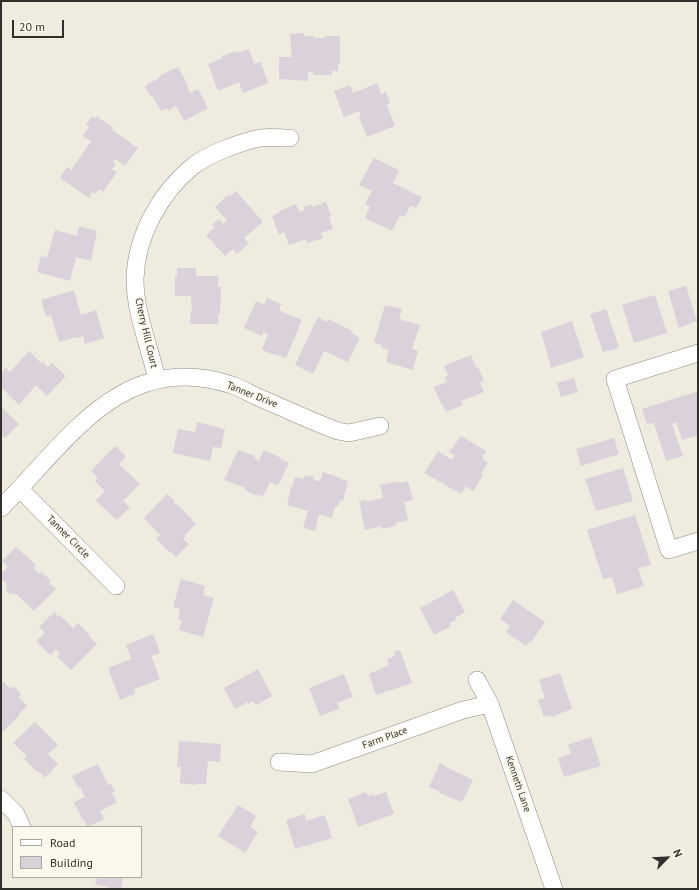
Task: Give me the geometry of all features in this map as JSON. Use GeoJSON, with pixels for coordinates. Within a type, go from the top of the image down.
{"type":"FeatureCollection","features":[{"type":"Feature","properties":{"kind":"street","name":"Cherry Hill Court"},"geometry":{"type":"LineString","coordinates":[[157,380],[142,323],[135,280],[138,255],[144,233],[155,211],[180,178],[194,165],[211,155],[260,138],[290,138]]}},
{"type":"Feature","properties":{"kind":"street"},"geometry":{"type":"LineString","coordinates":[[698,353],[615,379],[669,550],[698,541]]}},
{"type":"Feature","properties":{"kind":"street","name":"Tanner Drive"},"geometry":{"type":"LineString","coordinates":[[1,508],[96,410],[120,394],[140,384],[157,380],[200,378],[232,385],[338,431],[349,433],[380,426]]}},
{"type":"Feature","properties":{"kind":"street","name":"Tanner Circle"},"geometry":{"type":"LineString","coordinates":[[20,489],[116,586]]}},
{"type":"Feature","properties":{"kind":"street","name":"Kenneth Lane"},"geometry":{"type":"LineString","coordinates":[[477,680],[490,704],[554,889]]}},
{"type":"Feature","properties":{"kind":"street","name":"Farm Place"},"geometry":{"type":"LineString","coordinates":[[279,762],[312,764],[463,710],[490,704]]}},
{"type":"Feature","properties":{"kind":"street"},"geometry":{"type":"LineString","coordinates":[[1,799],[16,814],[22,826]]}},
{"type":"Feature","properties":{"kind":"building"},"geometry":{"type":"Polygon","coordinates":[[[304,33],[305,36],[314,36],[314,38],[340,36],[340,63],[338,64],[338,71],[332,71],[332,75],[313,75],[313,72],[308,72],[308,81],[279,79],[279,57],[292,57],[290,34],[304,33]]]}},
{"type":"Feature","properties":{"kind":"building"},"geometry":{"type":"Polygon","coordinates":[[[249,49],[254,64],[261,62],[268,83],[243,93],[239,82],[218,91],[208,64],[223,58],[222,56],[236,51],[237,53],[249,49]]]}},
{"type":"Feature","properties":{"kind":"building"},"geometry":{"type":"Polygon","coordinates":[[[178,67],[190,93],[198,89],[208,108],[184,121],[176,106],[168,111],[167,108],[161,111],[152,95],[150,96],[145,87],[163,74],[178,67]]]}},
{"type":"Feature","properties":{"kind":"building"},"geometry":{"type":"Polygon","coordinates":[[[377,83],[381,94],[386,92],[390,103],[387,105],[395,126],[367,137],[359,117],[361,116],[359,111],[344,117],[334,91],[350,85],[353,93],[377,83]]]}},
{"type":"Feature","properties":{"kind":"building"},"geometry":{"type":"Polygon","coordinates":[[[92,116],[95,119],[96,116],[114,128],[112,130],[138,148],[125,166],[115,159],[113,161],[116,164],[112,169],[117,172],[103,192],[99,189],[96,194],[92,192],[89,198],[60,178],[67,167],[71,170],[91,141],[82,136],[89,127],[86,125],[92,116]]]}},
{"type":"Feature","properties":{"kind":"building"},"geometry":{"type":"Polygon","coordinates":[[[374,158],[399,170],[393,183],[422,197],[416,208],[410,206],[405,217],[400,215],[392,231],[365,218],[370,207],[365,204],[372,191],[359,185],[374,158]]]}},
{"type":"Feature","properties":{"kind":"building"},"geometry":{"type":"Polygon","coordinates":[[[236,191],[263,222],[244,238],[249,243],[237,254],[233,249],[225,256],[206,235],[215,227],[212,225],[219,219],[223,224],[227,221],[215,207],[228,195],[230,196],[236,191]]]}},
{"type":"Feature","properties":{"kind":"building"},"geometry":{"type":"Polygon","coordinates":[[[326,202],[331,216],[329,217],[333,229],[321,233],[323,238],[307,243],[306,239],[289,245],[284,232],[279,235],[272,216],[280,212],[279,211],[296,204],[299,212],[305,210],[304,207],[311,204],[312,207],[326,202]]]}},
{"type":"Feature","properties":{"kind":"building"},"geometry":{"type":"Polygon","coordinates":[[[79,226],[97,231],[91,261],[76,257],[70,281],[37,272],[41,256],[47,257],[55,230],[77,236],[79,226]]]}},
{"type":"Feature","properties":{"kind":"building"},"geometry":{"type":"Polygon","coordinates":[[[177,268],[196,268],[196,276],[218,276],[218,287],[221,287],[218,324],[190,324],[192,311],[191,296],[175,296],[175,276],[177,276],[177,268]]]}},
{"type":"Feature","properties":{"kind":"building"},"geometry":{"type":"Polygon","coordinates":[[[686,286],[697,321],[679,328],[668,291],[686,286]]]}},
{"type":"Feature","properties":{"kind":"building"},"geometry":{"type":"Polygon","coordinates":[[[74,290],[81,315],[96,310],[104,338],[85,344],[83,336],[59,342],[51,315],[46,316],[41,300],[74,290]]]}},
{"type":"Feature","properties":{"kind":"building"},"geometry":{"type":"Polygon","coordinates":[[[655,295],[667,333],[634,343],[622,305],[655,295]]]}},
{"type":"Feature","properties":{"kind":"building"},"geometry":{"type":"Polygon","coordinates":[[[267,298],[281,304],[279,310],[302,320],[286,358],[262,350],[268,334],[263,332],[262,336],[244,328],[256,301],[264,305],[267,298]]]}},
{"type":"Feature","properties":{"kind":"building"},"geometry":{"type":"Polygon","coordinates":[[[385,305],[402,309],[399,319],[420,325],[412,349],[418,351],[413,370],[386,362],[389,350],[382,348],[383,346],[374,342],[385,305]]]}},
{"type":"Feature","properties":{"kind":"building"},"geometry":{"type":"Polygon","coordinates":[[[606,309],[619,348],[603,352],[590,314],[606,309]]]}},
{"type":"Feature","properties":{"kind":"building"},"geometry":{"type":"Polygon","coordinates":[[[318,317],[327,322],[328,319],[353,331],[351,333],[360,338],[348,362],[324,351],[313,374],[295,365],[318,317]]]}},
{"type":"Feature","properties":{"kind":"building"},"geometry":{"type":"Polygon","coordinates":[[[572,321],[584,357],[551,368],[541,332],[572,321]]]}},
{"type":"Feature","properties":{"kind":"building"},"geometry":{"type":"Polygon","coordinates":[[[29,351],[41,363],[43,362],[48,367],[52,363],[66,376],[47,396],[36,385],[19,405],[1,387],[1,373],[6,368],[10,372],[29,351]]]}},
{"type":"Feature","properties":{"kind":"building"},"geometry":{"type":"Polygon","coordinates":[[[471,355],[476,368],[478,367],[484,381],[480,382],[484,392],[461,401],[463,405],[446,412],[434,387],[447,382],[445,377],[448,375],[444,366],[471,355]]]}},
{"type":"Feature","properties":{"kind":"building"},"geometry":{"type":"Polygon","coordinates":[[[574,378],[578,392],[561,397],[557,383],[574,378]]]}},
{"type":"Feature","properties":{"kind":"building"},"geometry":{"type":"Polygon","coordinates":[[[698,391],[698,435],[682,440],[676,422],[672,424],[683,456],[666,461],[654,423],[647,424],[642,409],[698,391]]]}},
{"type":"Feature","properties":{"kind":"building"},"geometry":{"type":"Polygon","coordinates":[[[1,407],[19,424],[5,438],[1,435],[1,407]]]}},
{"type":"Feature","properties":{"kind":"building"},"geometry":{"type":"Polygon","coordinates":[[[197,422],[225,429],[221,448],[213,447],[210,461],[173,453],[178,429],[195,432],[197,422]]]}},
{"type":"Feature","properties":{"kind":"building"},"geometry":{"type":"Polygon","coordinates":[[[461,436],[486,451],[482,459],[488,463],[481,474],[483,475],[473,491],[466,486],[461,494],[424,473],[438,451],[452,460],[455,455],[449,452],[461,436]]]}},
{"type":"Feature","properties":{"kind":"building"},"geometry":{"type":"Polygon","coordinates":[[[614,438],[619,454],[581,466],[576,449],[614,438]]]}},
{"type":"Feature","properties":{"kind":"building"},"geometry":{"type":"Polygon","coordinates":[[[115,446],[126,456],[119,464],[140,484],[123,501],[130,507],[117,520],[96,501],[105,491],[95,481],[98,478],[91,471],[115,446]]]}},
{"type":"Feature","properties":{"kind":"building"},"geometry":{"type":"Polygon","coordinates":[[[238,450],[255,456],[254,458],[259,461],[264,450],[289,463],[278,486],[270,482],[263,497],[258,494],[257,496],[245,490],[245,488],[224,480],[238,450]]]}},
{"type":"Feature","properties":{"kind":"building"},"geometry":{"type":"Polygon","coordinates":[[[623,468],[633,501],[596,511],[585,479],[623,468]]]}},
{"type":"Feature","properties":{"kind":"building"},"geometry":{"type":"Polygon","coordinates":[[[323,472],[348,481],[343,501],[340,500],[338,506],[335,506],[332,518],[319,514],[315,531],[303,528],[308,511],[287,505],[295,477],[304,479],[305,475],[314,477],[313,480],[320,481],[323,472]]]}},
{"type":"Feature","properties":{"kind":"building"},"geometry":{"type":"Polygon","coordinates":[[[399,481],[399,483],[408,481],[413,500],[404,502],[408,520],[395,523],[396,526],[381,529],[381,526],[365,530],[359,501],[366,500],[366,502],[383,498],[380,485],[399,481]]]}},
{"type":"Feature","properties":{"kind":"building"},"geometry":{"type":"Polygon","coordinates":[[[167,494],[175,501],[174,503],[176,505],[177,504],[196,524],[183,539],[189,544],[176,557],[156,539],[160,535],[144,518],[167,494]]]}},
{"type":"Feature","properties":{"kind":"building"},"geometry":{"type":"Polygon","coordinates":[[[635,515],[651,565],[638,568],[644,586],[617,594],[612,577],[603,579],[587,530],[635,515]]]}},
{"type":"Feature","properties":{"kind":"building"},"geometry":{"type":"Polygon","coordinates":[[[16,547],[36,565],[33,568],[40,574],[42,572],[51,581],[49,583],[56,589],[34,611],[16,594],[10,594],[6,590],[7,584],[1,579],[1,574],[8,566],[2,561],[16,547]]]}},
{"type":"Feature","properties":{"kind":"building"},"geometry":{"type":"Polygon","coordinates":[[[181,579],[205,586],[203,595],[214,598],[203,637],[179,630],[182,620],[178,619],[180,609],[173,607],[181,579]]]}},
{"type":"Feature","properties":{"kind":"building"},"geometry":{"type":"Polygon","coordinates":[[[453,590],[465,612],[455,618],[456,620],[449,623],[451,626],[434,635],[420,608],[453,590]]]}},
{"type":"Feature","properties":{"kind":"building"},"geometry":{"type":"Polygon","coordinates":[[[513,600],[545,622],[531,642],[530,641],[526,646],[506,632],[510,626],[500,619],[513,600]]]}},
{"type":"Feature","properties":{"kind":"building"},"geometry":{"type":"Polygon","coordinates":[[[54,612],[59,617],[60,615],[73,628],[78,623],[97,644],[71,670],[57,657],[60,654],[56,649],[50,655],[36,641],[45,633],[39,627],[54,612]]]}},
{"type":"Feature","properties":{"kind":"building"},"geometry":{"type":"Polygon","coordinates":[[[153,634],[160,653],[151,656],[160,679],[134,689],[135,694],[120,700],[108,668],[131,659],[126,645],[153,634]]]}},
{"type":"Feature","properties":{"kind":"building"},"geometry":{"type":"Polygon","coordinates":[[[400,650],[412,683],[376,695],[369,674],[389,665],[387,659],[395,656],[394,652],[400,650]]]}},
{"type":"Feature","properties":{"kind":"building"},"geometry":{"type":"Polygon","coordinates":[[[258,669],[272,696],[256,705],[253,701],[235,709],[224,688],[258,669]]]}},
{"type":"Feature","properties":{"kind":"building"},"geometry":{"type":"Polygon","coordinates":[[[560,673],[572,709],[551,717],[551,715],[544,717],[538,700],[545,698],[539,680],[560,673]]]}},
{"type":"Feature","properties":{"kind":"building"},"geometry":{"type":"Polygon","coordinates":[[[344,674],[353,697],[337,703],[339,709],[320,716],[309,688],[344,674]]]}},
{"type":"Feature","properties":{"kind":"building"},"geometry":{"type":"Polygon","coordinates":[[[1,680],[10,688],[15,687],[19,691],[21,695],[18,697],[27,706],[19,714],[20,715],[1,733],[1,680]]]}},
{"type":"Feature","properties":{"kind":"building"},"geometry":{"type":"Polygon","coordinates":[[[35,722],[58,745],[48,754],[58,764],[45,778],[24,759],[27,756],[13,743],[35,722]]]}},
{"type":"Feature","properties":{"kind":"building"},"geometry":{"type":"Polygon","coordinates":[[[591,737],[601,766],[564,777],[558,758],[571,753],[568,745],[591,737]]]}},
{"type":"Feature","properties":{"kind":"building"},"geometry":{"type":"Polygon","coordinates":[[[179,741],[221,744],[220,762],[208,761],[206,784],[196,785],[180,783],[181,767],[177,767],[179,741]]]}},
{"type":"Feature","properties":{"kind":"building"},"geometry":{"type":"Polygon","coordinates":[[[440,763],[473,780],[462,802],[439,793],[439,791],[429,787],[440,763]]]}},
{"type":"Feature","properties":{"kind":"building"},"geometry":{"type":"Polygon","coordinates":[[[98,764],[108,785],[111,784],[115,792],[112,793],[117,802],[100,811],[104,819],[87,826],[74,802],[85,797],[80,787],[78,788],[72,776],[98,764]]]}},
{"type":"Feature","properties":{"kind":"building"},"geometry":{"type":"Polygon","coordinates":[[[366,792],[368,796],[374,794],[374,796],[386,792],[394,814],[358,827],[348,799],[366,792]]]}},
{"type":"Feature","properties":{"kind":"building"},"geometry":{"type":"Polygon","coordinates":[[[238,805],[256,816],[250,827],[258,832],[245,853],[218,836],[238,805]]]}},
{"type":"Feature","properties":{"kind":"building"},"geometry":{"type":"Polygon","coordinates":[[[305,814],[306,821],[325,815],[332,838],[295,849],[286,820],[305,814]]]}},
{"type":"Feature","properties":{"kind":"building"},"geometry":{"type":"Polygon","coordinates":[[[97,878],[123,878],[121,889],[95,884],[97,878]]]}}]}
